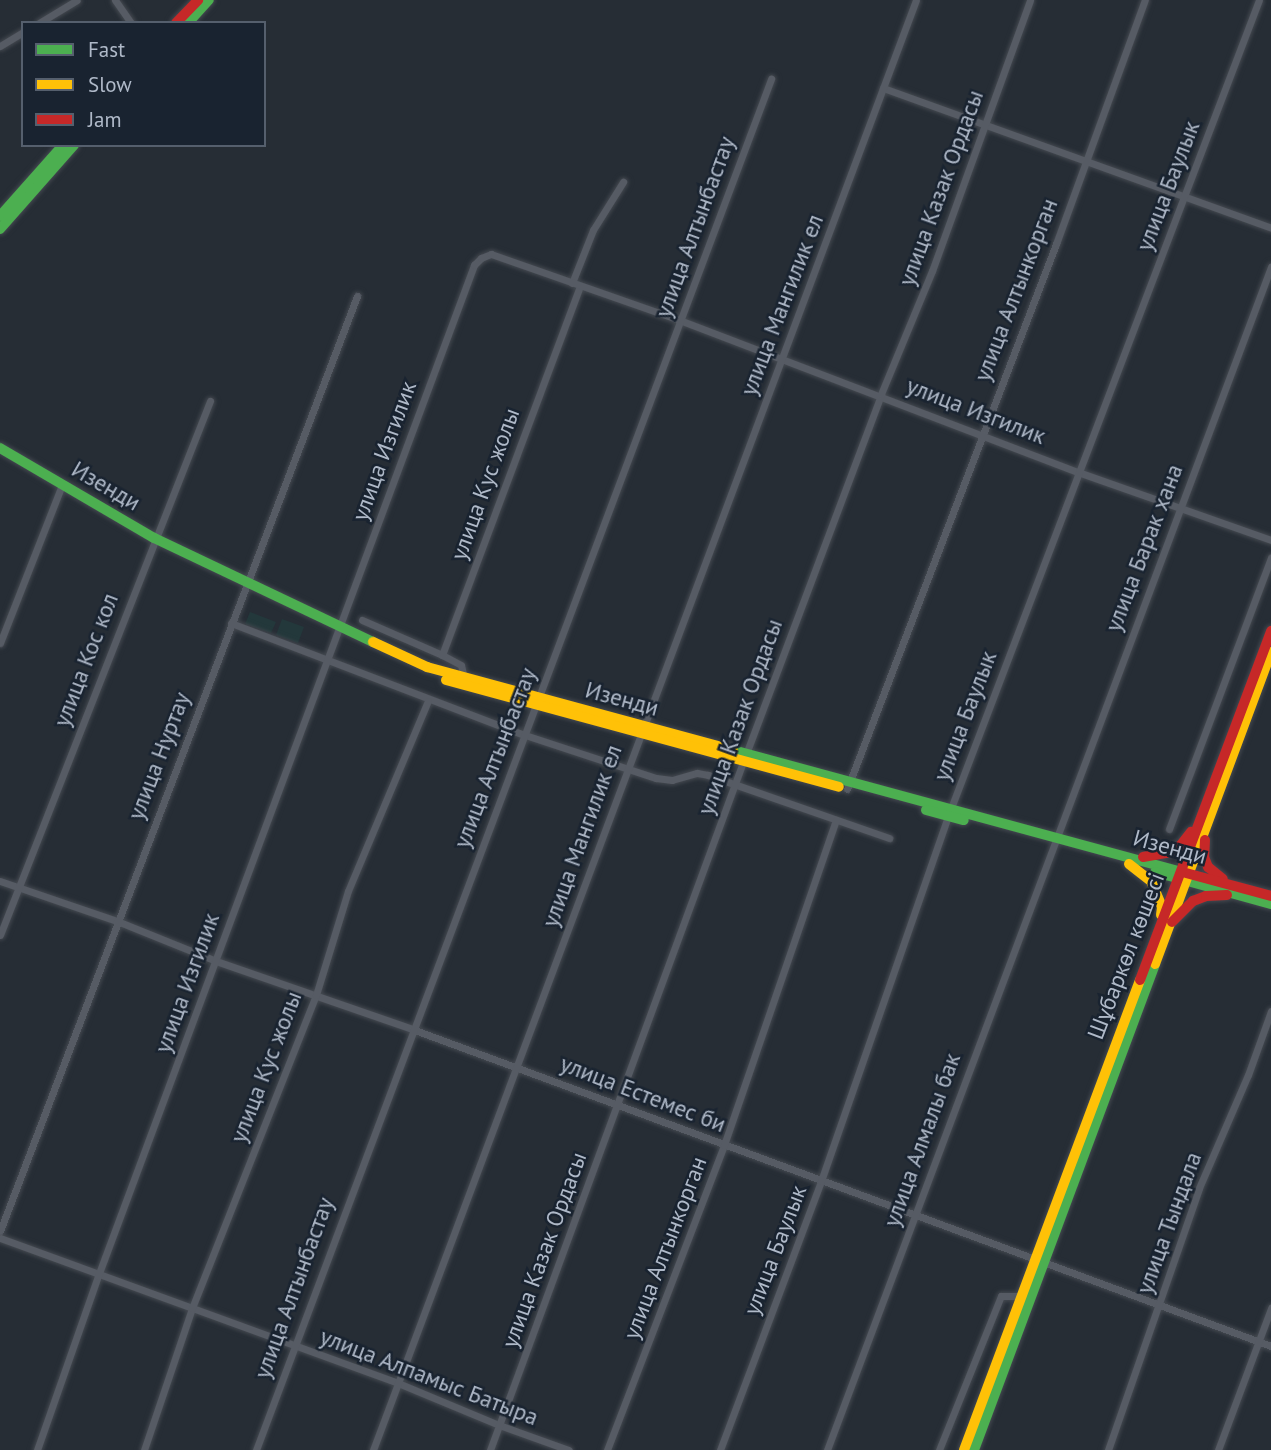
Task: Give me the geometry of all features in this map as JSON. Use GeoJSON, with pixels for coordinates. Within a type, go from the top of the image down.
{"type":"FeatureCollection","features":[{"type":"Feature","properties":{"kind":"street"},"geometry":{"type":"LineString","coordinates":[[42,21],[77,0]]}},
{"type":"Feature","properties":{"kind":"street"},"geometry":{"type":"LineString","coordinates":[[115,0],[130,21]]}},
{"type":"Feature","properties":{"kind":"street"},"geometry":{"type":"LineString","coordinates":[[178,21],[198,0]]}},
{"type":"Feature","properties":{"kind":"street"},"geometry":{"type":"LineString","coordinates":[[190,21],[209,0]]}},
{"type":"Feature","properties":{"kind":"street","name":"улица Мангилик ел"},"geometry":{"type":"LineString","coordinates":[[373,1450],[916,0]]}},
{"type":"Feature","properties":{"kind":"street","name":"улица Казак Ордасы"},"geometry":{"type":"LineString","coordinates":[[490,1450],[744,758],[881,394],[932,271],[1030,0]]}},
{"type":"Feature","properties":{"kind":"street","name":"улица Алтынкорган"},"geometry":{"type":"LineString","coordinates":[[848,785],[1145,0]]}},
{"type":"Feature","properties":{"kind":"street","name":"улица Баулык"},"geometry":{"type":"LineString","coordinates":[[720,1450],[821,1181],[949,812],[1259,0]]}},
{"type":"Feature","properties":{"kind":"street"},"geometry":{"type":"LineString","coordinates":[[0,46],[21,33]]}},
{"type":"Feature","properties":{"kind":"street","name":"улица Алтынбастау"},"geometry":{"type":"LineString","coordinates":[[256,1450],[412,1028],[682,321],[716,219],[771,79]]}},
{"type":"Feature","properties":{"kind":"street"},"geometry":{"type":"LineString","coordinates":[[883,88],[986,123],[1184,199],[1271,228]]}},
{"type":"Feature","properties":{"kind":"street"},"geometry":{"type":"LineString","coordinates":[[0,216],[61,147]]}},
{"type":"Feature","properties":{"kind":"street"},"geometry":{"type":"LineString","coordinates":[[0,229],[72,147]]}},
{"type":"Feature","properties":{"kind":"street","name":"улица Кус жолы"},"geometry":{"type":"LineString","coordinates":[[442,655],[593,230],[623,182]]}},
{"type":"Feature","properties":{"kind":"street","name":"улица Изгилик"},"geometry":{"type":"LineString","coordinates":[[37,1450],[474,265],[491,254],[682,321],[881,394],[1078,472],[1271,540]]}},
{"type":"Feature","properties":{"kind":"street","name":"улица Барак хана"},"geometry":{"type":"LineString","coordinates":[[1054,840],[1271,267]]}},
{"type":"Feature","properties":{"kind":"street","name":"улица Нуртау"},"geometry":{"type":"LineString","coordinates":[[0,1231],[357,296]]}},
{"type":"Feature","properties":{"kind":"street","name":"улица Кос кол"},"geometry":{"type":"LineString","coordinates":[[0,935],[210,401]]}},
{"type":"Feature","properties":{"kind":"street","name":"Изенди"},"geometry":{"type":"LineString","coordinates":[[0,448],[60,488]]}},
{"type":"Feature","properties":{"kind":"street","name":"Изенди"},"geometry":{"type":"LineString","coordinates":[[0,456],[153,541],[430,675],[1054,840],[1242,892],[1271,904]]}},
{"type":"Feature","properties":{"kind":"street"},"geometry":{"type":"LineString","coordinates":[[0,643],[60,488]]}},
{"type":"Feature","properties":{"kind":"street"},"geometry":{"type":"LineString","coordinates":[[1169,829],[1271,558]]}},
{"type":"Feature","properties":{"kind":"street"},"geometry":{"type":"LineString","coordinates":[[362,620],[461,665],[463,682]]}},
{"type":"Feature","properties":{"kind":"street"},"geometry":{"type":"LineString","coordinates":[[231,623],[428,701],[656,778],[672,780],[697,774],[735,784],[889,838]]}},
{"type":"Feature","properties":{"kind":"street","name":"Шұбаркөл көшесі"},"geometry":{"type":"LineString","coordinates":[[1203,823],[1271,631]]}},
{"type":"Feature","properties":{"kind":"street","name":"Шұбаркөл көшесі"},"geometry":{"type":"LineString","coordinates":[[974,1450],[1038,1262],[1203,823],[1271,652]]}},
{"type":"Feature","properties":{"kind":"street","name":"улица Кус жолы"},"geometry":{"type":"LineString","coordinates":[[144,1450],[192,1308],[316,995],[348,891],[428,701]]}},
{"type":"Feature","properties":{"kind":"street","name":"улица Алтынкорган"},"geometry":{"type":"LineString","coordinates":[[607,1450],[724,1145],[836,820]]}},
{"type":"Feature","properties":{"kind":"street"},"geometry":{"type":"LineString","coordinates":[[1129,861],[1166,853],[1180,846],[1203,823]]}},
{"type":"Feature","properties":{"kind":"street"},"geometry":{"type":"LineString","coordinates":[[1203,823],[1208,867],[1213,874],[1242,892]]}},
{"type":"Feature","properties":{"kind":"street","name":"улица Алмалы бак"},"geometry":{"type":"LineString","coordinates":[[827,1450],[1054,840]]}},
{"type":"Feature","properties":{"kind":"street"},"geometry":{"type":"LineString","coordinates":[[1129,861],[1151,881],[1162,907],[1163,929]]}},
{"type":"Feature","properties":{"kind":"street","name":"улица Естемес би"},"geometry":{"type":"LineString","coordinates":[[0,881],[117,921],[216,961],[412,1028],[1038,1262],[1271,1346]]}},
{"type":"Feature","properties":{"kind":"street"},"geometry":{"type":"LineString","coordinates":[[1163,929],[1193,901],[1206,896],[1242,892]]}},
{"type":"Feature","properties":{"kind":"street","name":"Изенди"},"geometry":{"type":"LineString","coordinates":[[1242,892],[1271,896]]}},
{"type":"Feature","properties":{"kind":"street","name":"улица Тындала"},"geometry":{"type":"LineString","coordinates":[[1108,1450],[1199,1188],[1248,1075],[1271,1011]]}},
{"type":"Feature","properties":{"kind":"street","name":"улица Алпамыс Батыра"},"geometry":{"type":"LineString","coordinates":[[0,1238],[398,1382],[499,1425],[569,1450]]}},
{"type":"Feature","properties":{"kind":"street","name":"Шұбаркөл көшесі"},"geometry":{"type":"LineString","coordinates":[[964,1450],[1022,1296],[1038,1262]]}},
{"type":"Feature","properties":{"kind":"street"},"geometry":{"type":"LineString","coordinates":[[939,1450],[1001,1296],[1022,1296]]}},
{"type":"Feature","properties":{"kind":"street"},"geometry":{"type":"LineString","coordinates":[[1217,1450],[1271,1308]]}},
{"type":"Feature","properties":{"kind":"green space"},"geometry":{"type":"Polygon","coordinates":[[[250,612],[276,622],[271,633],[245,624],[250,612]]]}},
{"type":"Feature","properties":{"kind":"green space"},"geometry":{"type":"Polygon","coordinates":[[[282,619],[304,627],[298,643],[276,635],[282,619]]]}},
{"type":"Feature","properties":{"kind":"traffic: fast"},"geometry":{"type":"LineString","coordinates":[[190,21],[209,0]]}},
{"type":"Feature","properties":{"kind":"traffic: fast"},"geometry":{"type":"LineString","coordinates":[[0,216],[61,147]]}},
{"type":"Feature","properties":{"kind":"traffic: fast"},"geometry":{"type":"LineString","coordinates":[[0,229],[72,147]]}},
{"type":"Feature","properties":{"kind":"traffic: fast"},"geometry":{"type":"LineString","coordinates":[[0,448],[154,538],[373,642]]}},
{"type":"Feature","properties":{"kind":"traffic: fast"},"geometry":{"type":"LineString","coordinates":[[733,750],[1186,873]]}},
{"type":"Feature","properties":{"kind":"traffic: fast"},"geometry":{"type":"LineString","coordinates":[[926,810],[964,820]]}},
{"type":"Feature","properties":{"kind":"traffic: fast"},"geometry":{"type":"LineString","coordinates":[[1155,872],[1271,904]]}},
{"type":"Feature","properties":{"kind":"traffic: fast"},"geometry":{"type":"LineString","coordinates":[[974,1450],[1155,964]]}},
{"type":"Feature","properties":{"kind":"traffic: slow"},"geometry":{"type":"LineString","coordinates":[[373,642],[427,667],[733,750]]}},
{"type":"Feature","properties":{"kind":"traffic: slow"},"geometry":{"type":"LineString","coordinates":[[1155,964],[1271,652]]}},
{"type":"Feature","properties":{"kind":"traffic: slow"},"geometry":{"type":"LineString","coordinates":[[446,680],[839,787]]}},
{"type":"Feature","properties":{"kind":"traffic: slow"},"geometry":{"type":"LineString","coordinates":[[1129,864],[1151,881],[1162,907],[1161,915]]}},
{"type":"Feature","properties":{"kind":"traffic: slow"},"geometry":{"type":"LineString","coordinates":[[964,1450],[1140,980]]}},
{"type":"Feature","properties":{"kind":"traffic: jam"},"geometry":{"type":"LineString","coordinates":[[178,21],[198,0]]}},
{"type":"Feature","properties":{"kind":"traffic: jam"},"geometry":{"type":"LineString","coordinates":[[1140,980],[1271,631]]}},
{"type":"Feature","properties":{"kind":"traffic: jam"},"geometry":{"type":"LineString","coordinates":[[1143,857],[1166,853],[1180,846],[1191,832]]}},
{"type":"Feature","properties":{"kind":"traffic: jam"},"geometry":{"type":"LineString","coordinates":[[1205,840],[1204,857],[1208,867],[1223,879]]}},
{"type":"Feature","properties":{"kind":"traffic: jam"},"geometry":{"type":"LineString","coordinates":[[1186,873],[1271,896]]}},
{"type":"Feature","properties":{"kind":"traffic: jam"},"geometry":{"type":"LineString","coordinates":[[1172,922],[1193,901],[1206,896],[1227,895]]}}]}
